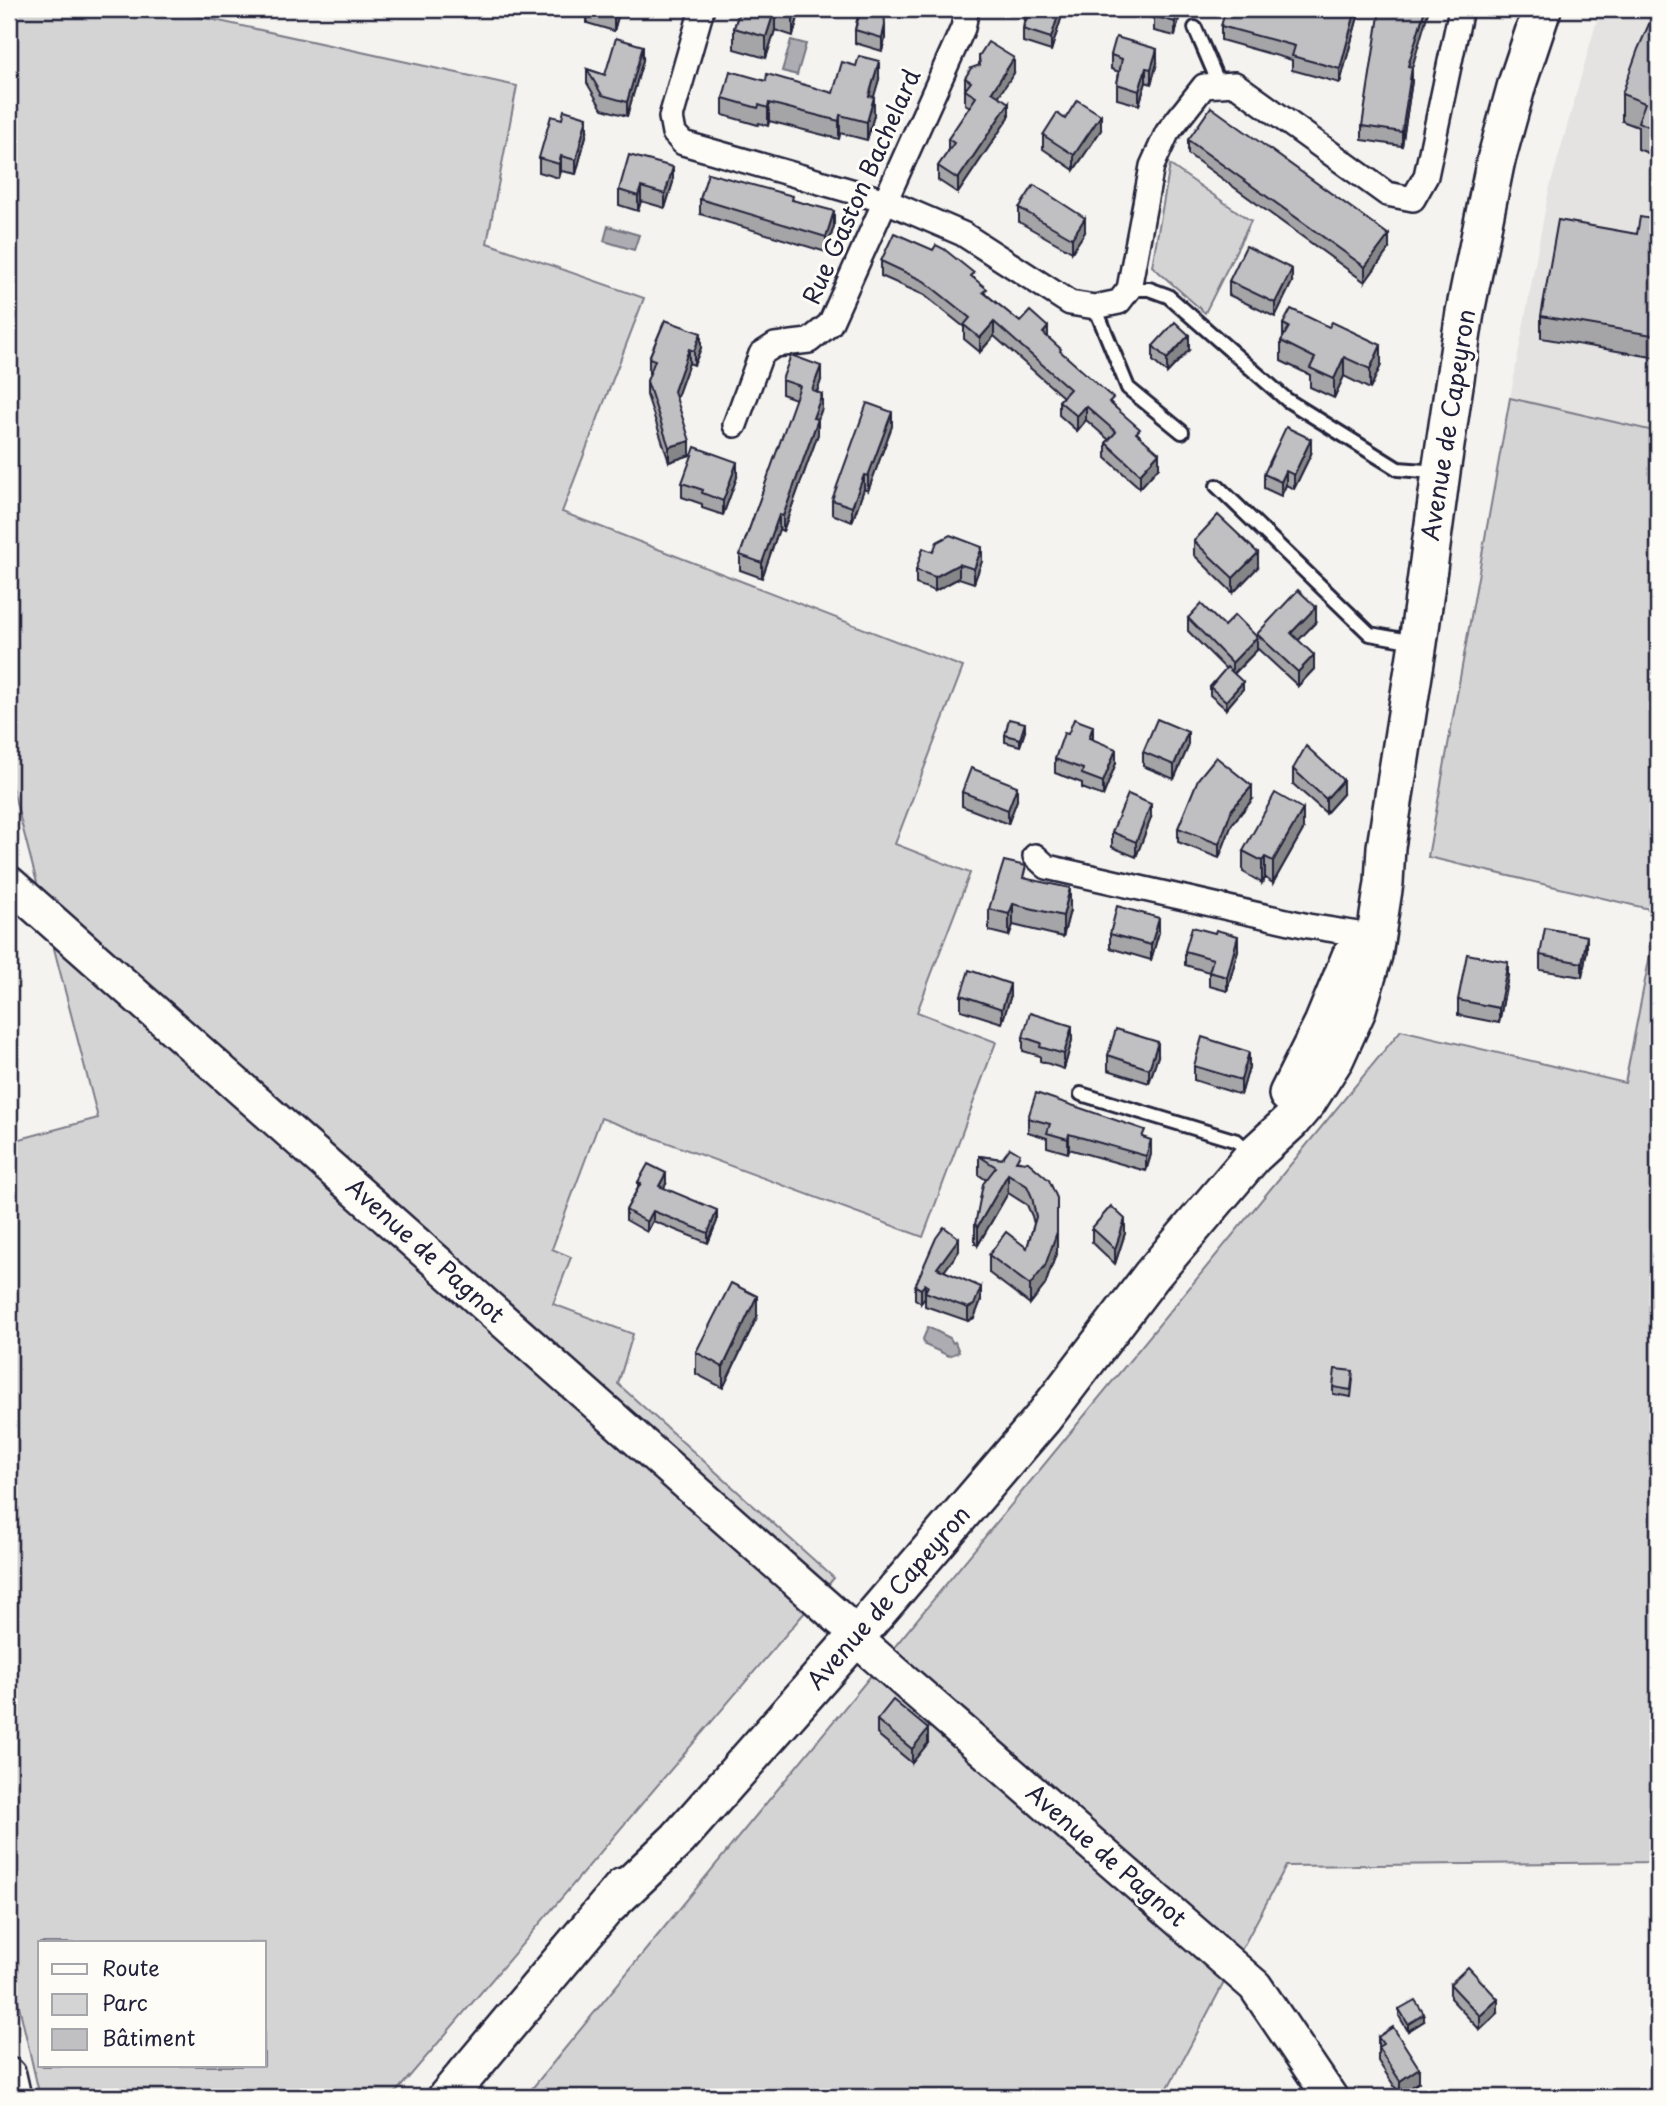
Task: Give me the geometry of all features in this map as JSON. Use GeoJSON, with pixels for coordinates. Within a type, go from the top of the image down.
{"type":"FeatureCollection","features":[{"type":"Feature","properties":{"kind":"main road","name":"Avenue de Capeyron"},"geometry":{"type":"LineString","coordinates":[[447,2097],[848,1629],[912,1534],[1028,1403],[1152,1275],[1253,1156],[1281,1131],[1307,1102],[1347,1034],[1360,1001],[1380,919],[1386,847],[1465,312],[1494,164],[1542,9]]}},
{"type":"Feature","properties":{"kind":"main road","name":"Avenue de Capeyron"},"geometry":{"type":"LineString","coordinates":[[1253,1156],[1290,1091],[1323,1024],[1359,934],[1386,847]]}},
{"type":"Feature","properties":{"kind":"street"},"geometry":{"type":"LineString","coordinates":[[702,9],[671,117],[674,133],[683,142],[886,201],[963,234],[1070,303],[1095,307],[1119,302],[1129,289],[1152,166],[1167,133],[1204,86],[1235,84],[1387,194],[1413,199],[1426,176],[1461,9]]}},
{"type":"Feature","properties":{"kind":"street","name":"Rue Gaston Bachelard"},"geometry":{"type":"LineString","coordinates":[[735,425],[761,354],[775,345],[809,341],[830,324],[963,28],[967,9]]}},
{"type":"Feature","properties":{"kind":"street"},"geometry":{"type":"LineString","coordinates":[[1035,856],[1047,867],[1308,926],[1359,934]]}},
{"type":"Feature","properties":{"kind":"street","name":"Avenue de Pagnot"},"geometry":{"type":"LineString","coordinates":[[9,883],[848,1629],[1255,1986],[1330,2097]]}},
{"type":"Feature","properties":{"kind":"street"},"geometry":{"type":"LineString","coordinates":[[9,2076],[14,2097]]}},
{"type":"Feature","properties":{"kind":"lane"},"geometry":{"type":"LineString","coordinates":[[1195,28],[1219,84]]}},
{"type":"Feature","properties":{"kind":"lane"},"geometry":{"type":"LineString","coordinates":[[1129,289],[1149,289],[1168,296],[1287,400],[1398,469],[1441,472]]}},
{"type":"Feature","properties":{"kind":"lane"},"geometry":{"type":"LineString","coordinates":[[1095,307],[1128,388],[1182,432]]}},
{"type":"Feature","properties":{"kind":"lane"},"geometry":{"type":"LineString","coordinates":[[1217,485],[1370,634],[1418,643]]}},
{"type":"Feature","properties":{"kind":"lane"},"geometry":{"type":"LineString","coordinates":[[1081,1094],[1237,1141],[1253,1156]]}},
{"type":"Feature","properties":{"kind":"shaded area"},"geometry":{"type":"Polygon","coordinates":[[[1600,9],[1658,9],[1658,432],[1510,398],[1548,194],[1600,9]]]}},
{"type":"Feature","properties":{"kind":"shaded area"},"geometry":{"type":"Polygon","coordinates":[[[791,40],[806,44],[797,75],[782,71],[791,40]]]}},
{"type":"Feature","properties":{"kind":"shaded area"},"geometry":{"type":"Polygon","coordinates":[[[608,226],[639,235],[634,250],[604,241],[608,226]]]}},
{"type":"Feature","properties":{"kind":"shaded area"},"geometry":{"type":"Polygon","coordinates":[[[928,1327],[955,1342],[959,1352],[949,1356],[925,1345],[923,1339],[928,1327]]]}},
{"type":"Feature","properties":{"kind":"green space"},"geometry":{"type":"Polygon","coordinates":[[[9,9],[164,9],[517,86],[487,243],[644,298],[562,512],[963,667],[895,844],[970,873],[917,1012],[996,1042],[923,1237],[601,1118],[552,1249],[571,1257],[553,1304],[633,1334],[618,1384],[834,1578],[392,2097],[40,2097],[9,1962],[9,1142],[98,1118],[9,775],[9,9]]]}},
{"type":"Feature","properties":{"kind":"green space"},"geometry":{"type":"Polygon","coordinates":[[[1170,165],[1251,221],[1205,313],[1152,266],[1170,165]]]}},
{"type":"Feature","properties":{"kind":"green space"},"geometry":{"type":"Polygon","coordinates":[[[1510,398],[1658,432],[1658,911],[1428,857],[1510,398]]]}},
{"type":"Feature","properties":{"kind":"green space"},"geometry":{"type":"Polygon","coordinates":[[[1658,914],[1658,1862],[1286,1866],[1163,2097],[525,2097],[1401,1030],[1625,1083],[1658,914]]]}},
{"type":"Feature","properties":{"kind":"building"},"geometry":{"type":"Polygon","coordinates":[[[587,9],[616,9],[614,17],[587,9]]]}},
{"type":"Feature","properties":{"kind":"building"},"geometry":{"type":"Polygon","coordinates":[[[740,9],[775,9],[766,37],[734,28],[740,9]]]}},
{"type":"Feature","properties":{"kind":"building"},"geometry":{"type":"Polygon","coordinates":[[[775,9],[794,9],[793,14],[775,9]]]}},
{"type":"Feature","properties":{"kind":"building"},"geometry":{"type":"Polygon","coordinates":[[[861,9],[884,9],[882,38],[855,30],[861,9]]]}},
{"type":"Feature","properties":{"kind":"building"},"geometry":{"type":"Polygon","coordinates":[[[1026,9],[1060,9],[1051,38],[1023,29],[1028,15],[1025,14],[1026,9]]]}},
{"type":"Feature","properties":{"kind":"building"},"geometry":{"type":"Polygon","coordinates":[[[1156,9],[1178,9],[1175,22],[1154,16],[1156,9]]]}},
{"type":"Feature","properties":{"kind":"building"},"geometry":{"type":"Polygon","coordinates":[[[1226,9],[1265,9],[1290,16],[1292,9],[1356,9],[1340,69],[1292,56],[1295,46],[1221,26],[1226,9]]]}},
{"type":"Feature","properties":{"kind":"building"},"geometry":{"type":"Polygon","coordinates":[[[1380,9],[1425,9],[1408,66],[1412,67],[1402,132],[1362,126],[1380,9]]]}},
{"type":"Feature","properties":{"kind":"building"},"geometry":{"type":"Polygon","coordinates":[[[1649,24],[1658,28],[1658,130],[1638,122],[1645,103],[1622,94],[1649,24]]]}},
{"type":"Feature","properties":{"kind":"building"},"geometry":{"type":"Polygon","coordinates":[[[1116,37],[1157,49],[1151,69],[1146,68],[1139,91],[1117,84],[1122,59],[1111,55],[1116,37]]]}},
{"type":"Feature","properties":{"kind":"building"},"geometry":{"type":"Polygon","coordinates":[[[616,38],[643,46],[627,102],[602,95],[587,69],[605,75],[616,38]]]}},
{"type":"Feature","properties":{"kind":"building"},"geometry":{"type":"Polygon","coordinates":[[[988,42],[1014,58],[992,92],[1009,103],[958,179],[938,166],[954,143],[948,139],[976,97],[965,90],[971,82],[965,78],[971,68],[980,65],[979,56],[988,42]]]}},
{"type":"Feature","properties":{"kind":"building"},"geometry":{"type":"Polygon","coordinates":[[[859,56],[879,61],[869,96],[874,97],[867,122],[840,115],[839,121],[769,103],[768,108],[759,105],[758,108],[723,98],[730,71],[766,81],[767,74],[833,93],[842,62],[856,66],[859,56]]]}},
{"type":"Feature","properties":{"kind":"building"},"geometry":{"type":"Polygon","coordinates":[[[1077,100],[1101,115],[1074,155],[1043,135],[1057,113],[1065,119],[1077,100]]]}},
{"type":"Feature","properties":{"kind":"building"},"geometry":{"type":"Polygon","coordinates":[[[1211,107],[1389,235],[1365,267],[1188,140],[1211,107]]]}},
{"type":"Feature","properties":{"kind":"building"},"geometry":{"type":"Polygon","coordinates":[[[564,110],[587,117],[576,160],[561,156],[559,164],[539,158],[551,116],[562,119],[564,110]]]}},
{"type":"Feature","properties":{"kind":"building"},"geometry":{"type":"Polygon","coordinates":[[[629,155],[673,167],[665,194],[641,187],[638,196],[619,190],[629,155]]]}},
{"type":"Feature","properties":{"kind":"building"},"geometry":{"type":"Polygon","coordinates":[[[708,173],[793,196],[792,200],[834,211],[826,237],[700,199],[708,173]]]}},
{"type":"Feature","properties":{"kind":"building"},"geometry":{"type":"Polygon","coordinates":[[[1034,185],[1085,218],[1072,238],[1019,208],[1034,185]]]}},
{"type":"Feature","properties":{"kind":"building"},"geometry":{"type":"Polygon","coordinates":[[[1640,217],[1658,220],[1658,336],[1541,316],[1558,220],[1637,234],[1640,217]]]}},
{"type":"Feature","properties":{"kind":"building"},"geometry":{"type":"Polygon","coordinates":[[[894,233],[933,250],[936,245],[944,249],[974,273],[971,276],[987,289],[983,292],[1020,322],[1030,311],[1048,327],[1043,333],[1113,398],[1109,402],[1140,429],[1136,433],[1159,453],[1140,474],[1106,443],[1116,432],[1086,406],[1077,416],[1059,401],[1070,389],[994,322],[980,338],[964,325],[970,318],[924,281],[881,261],[894,233]]]}},
{"type":"Feature","properties":{"kind":"building"},"geometry":{"type":"Polygon","coordinates":[[[1246,246],[1292,269],[1275,303],[1229,281],[1246,246]]]}},
{"type":"Feature","properties":{"kind":"building"},"geometry":{"type":"Polygon","coordinates":[[[1291,309],[1329,327],[1332,322],[1381,345],[1370,369],[1344,357],[1334,379],[1310,368],[1315,358],[1281,341],[1289,327],[1283,324],[1291,309]]]}},
{"type":"Feature","properties":{"kind":"building"},"geometry":{"type":"Polygon","coordinates":[[[665,320],[701,333],[694,351],[689,349],[674,391],[690,441],[669,447],[647,381],[655,360],[649,358],[665,320]]]}},
{"type":"Feature","properties":{"kind":"building"},"geometry":{"type":"Polygon","coordinates":[[[1175,322],[1189,335],[1167,359],[1153,346],[1175,322]]]}},
{"type":"Feature","properties":{"kind":"building"},"geometry":{"type":"Polygon","coordinates":[[[791,355],[821,366],[812,390],[822,394],[813,418],[818,419],[783,516],[779,515],[762,563],[740,555],[800,386],[782,380],[791,355]]]}},
{"type":"Feature","properties":{"kind":"building"},"geometry":{"type":"Polygon","coordinates":[[[867,403],[892,412],[868,476],[864,475],[852,507],[832,500],[867,403]]]}},
{"type":"Feature","properties":{"kind":"building"},"geometry":{"type":"Polygon","coordinates":[[[1286,427],[1311,439],[1294,475],[1286,471],[1281,482],[1264,474],[1286,427]]]}},
{"type":"Feature","properties":{"kind":"building"},"geometry":{"type":"Polygon","coordinates":[[[695,447],[737,462],[723,501],[682,483],[695,447]]]}},
{"type":"Feature","properties":{"kind":"building"},"geometry":{"type":"Polygon","coordinates":[[[1218,515],[1258,553],[1233,578],[1194,541],[1218,515]]]}},
{"type":"Feature","properties":{"kind":"building"},"geometry":{"type":"Polygon","coordinates":[[[950,535],[982,547],[974,569],[959,564],[935,577],[916,570],[923,548],[933,552],[937,542],[950,535]]]}},
{"type":"Feature","properties":{"kind":"building"},"geometry":{"type":"Polygon","coordinates":[[[1298,590],[1316,607],[1291,633],[1314,655],[1298,672],[1257,634],[1298,590]]]}},
{"type":"Feature","properties":{"kind":"building"},"geometry":{"type":"Polygon","coordinates":[[[1201,604],[1224,626],[1235,615],[1257,637],[1232,663],[1188,618],[1201,604]]]}},
{"type":"Feature","properties":{"kind":"building"},"geometry":{"type":"Polygon","coordinates":[[[1227,667],[1243,682],[1226,701],[1210,687],[1227,667]]]}},
{"type":"Feature","properties":{"kind":"building"},"geometry":{"type":"Polygon","coordinates":[[[1009,719],[1025,723],[1020,739],[1005,735],[1009,719]]]}},
{"type":"Feature","properties":{"kind":"building"},"geometry":{"type":"Polygon","coordinates":[[[1074,719],[1093,726],[1089,738],[1116,749],[1103,782],[1082,774],[1083,769],[1055,759],[1064,733],[1068,734],[1074,719]]]}},
{"type":"Feature","properties":{"kind":"building"},"geometry":{"type":"Polygon","coordinates":[[[1157,719],[1188,732],[1174,765],[1143,752],[1157,719]]]}},
{"type":"Feature","properties":{"kind":"building"},"geometry":{"type":"Polygon","coordinates":[[[1306,746],[1343,780],[1326,799],[1293,769],[1306,746]]]}},
{"type":"Feature","properties":{"kind":"building"},"geometry":{"type":"Polygon","coordinates":[[[1216,757],[1252,786],[1232,809],[1219,844],[1178,828],[1198,779],[1216,757]]]}},
{"type":"Feature","properties":{"kind":"building"},"geometry":{"type":"Polygon","coordinates":[[[971,768],[1017,786],[1008,810],[962,792],[971,768]]]}},
{"type":"Feature","properties":{"kind":"building"},"geometry":{"type":"Polygon","coordinates":[[[1275,793],[1303,809],[1273,861],[1265,857],[1262,861],[1243,851],[1275,793]]]}},
{"type":"Feature","properties":{"kind":"building"},"geometry":{"type":"Polygon","coordinates":[[[1128,794],[1151,804],[1136,842],[1112,832],[1128,794]]]}},
{"type":"Feature","properties":{"kind":"building"},"geometry":{"type":"Polygon","coordinates":[[[1004,861],[1026,866],[1023,878],[1070,888],[1063,916],[1013,904],[1009,914],[989,909],[1004,861]]]}},
{"type":"Feature","properties":{"kind":"building"},"geometry":{"type":"Polygon","coordinates":[[[1117,906],[1159,918],[1151,945],[1110,934],[1117,906]]]}},
{"type":"Feature","properties":{"kind":"building"},"geometry":{"type":"Polygon","coordinates":[[[1192,927],[1238,936],[1227,977],[1209,972],[1213,959],[1185,951],[1192,927]]]}},
{"type":"Feature","properties":{"kind":"building"},"geometry":{"type":"Polygon","coordinates":[[[1545,928],[1587,936],[1582,963],[1540,955],[1545,928]]]}},
{"type":"Feature","properties":{"kind":"building"},"geometry":{"type":"Polygon","coordinates":[[[1467,954],[1508,962],[1499,1008],[1458,1000],[1467,954]]]}},
{"type":"Feature","properties":{"kind":"building"},"geometry":{"type":"Polygon","coordinates":[[[969,970],[1010,984],[1002,1009],[961,995],[969,970]]]}},
{"type":"Feature","properties":{"kind":"building"},"geometry":{"type":"Polygon","coordinates":[[[1030,1013],[1072,1026],[1064,1054],[1040,1047],[1041,1043],[1023,1037],[1030,1013]]]}},
{"type":"Feature","properties":{"kind":"building"},"geometry":{"type":"Polygon","coordinates":[[[1116,1029],[1158,1042],[1149,1069],[1108,1055],[1116,1029]]]}},
{"type":"Feature","properties":{"kind":"building"},"geometry":{"type":"Polygon","coordinates":[[[1202,1037],[1249,1052],[1241,1080],[1194,1066],[1202,1037]]]}},
{"type":"Feature","properties":{"kind":"building"},"geometry":{"type":"Polygon","coordinates":[[[1036,1093],[1145,1130],[1142,1137],[1151,1140],[1146,1156],[1069,1134],[1068,1139],[1047,1133],[1050,1124],[1028,1118],[1036,1093]]]}},
{"type":"Feature","properties":{"kind":"building"},"geometry":{"type":"Polygon","coordinates":[[[1010,1148],[1020,1154],[1016,1161],[1028,1162],[1049,1180],[1057,1198],[1057,1232],[1045,1266],[1030,1285],[989,1255],[1006,1232],[1027,1248],[1036,1217],[1027,1186],[1008,1174],[978,1226],[975,1225],[983,1184],[996,1167],[979,1156],[1002,1159],[1010,1148]]]}},
{"type":"Feature","properties":{"kind":"building"},"geometry":{"type":"Polygon","coordinates":[[[648,1164],[666,1173],[659,1186],[717,1210],[708,1233],[653,1211],[647,1222],[626,1210],[648,1164]]]}},
{"type":"Feature","properties":{"kind":"building"},"geometry":{"type":"Polygon","coordinates":[[[1111,1206],[1125,1219],[1115,1249],[1092,1228],[1111,1206]]]}},
{"type":"Feature","properties":{"kind":"building"},"geometry":{"type":"Polygon","coordinates":[[[944,1227],[959,1238],[937,1268],[981,1287],[974,1305],[968,1308],[925,1292],[928,1286],[925,1284],[921,1289],[915,1286],[936,1238],[944,1227]]]}},
{"type":"Feature","properties":{"kind":"building"},"geometry":{"type":"Polygon","coordinates":[[[731,1283],[757,1296],[723,1367],[696,1352],[731,1283]]]}},
{"type":"Feature","properties":{"kind":"building"},"geometry":{"type":"Polygon","coordinates":[[[1335,1369],[1353,1371],[1351,1390],[1333,1387],[1335,1369]]]}},
{"type":"Feature","properties":{"kind":"building"},"geometry":{"type":"Polygon","coordinates":[[[893,1700],[928,1729],[912,1749],[877,1720],[893,1700]]]}},
{"type":"Feature","properties":{"kind":"building"},"geometry":{"type":"Polygon","coordinates":[[[1468,1967],[1498,1999],[1480,2016],[1450,1984],[1468,1967]]]}},
{"type":"Feature","properties":{"kind":"building"},"geometry":{"type":"Polygon","coordinates":[[[1415,2000],[1424,2014],[1408,2024],[1399,2009],[1415,2000]]]}},
{"type":"Feature","properties":{"kind":"building"},"geometry":{"type":"Polygon","coordinates":[[[1393,2027],[1419,2068],[1400,2081],[1378,2047],[1383,2044],[1378,2037],[1393,2027]]]}}]}
